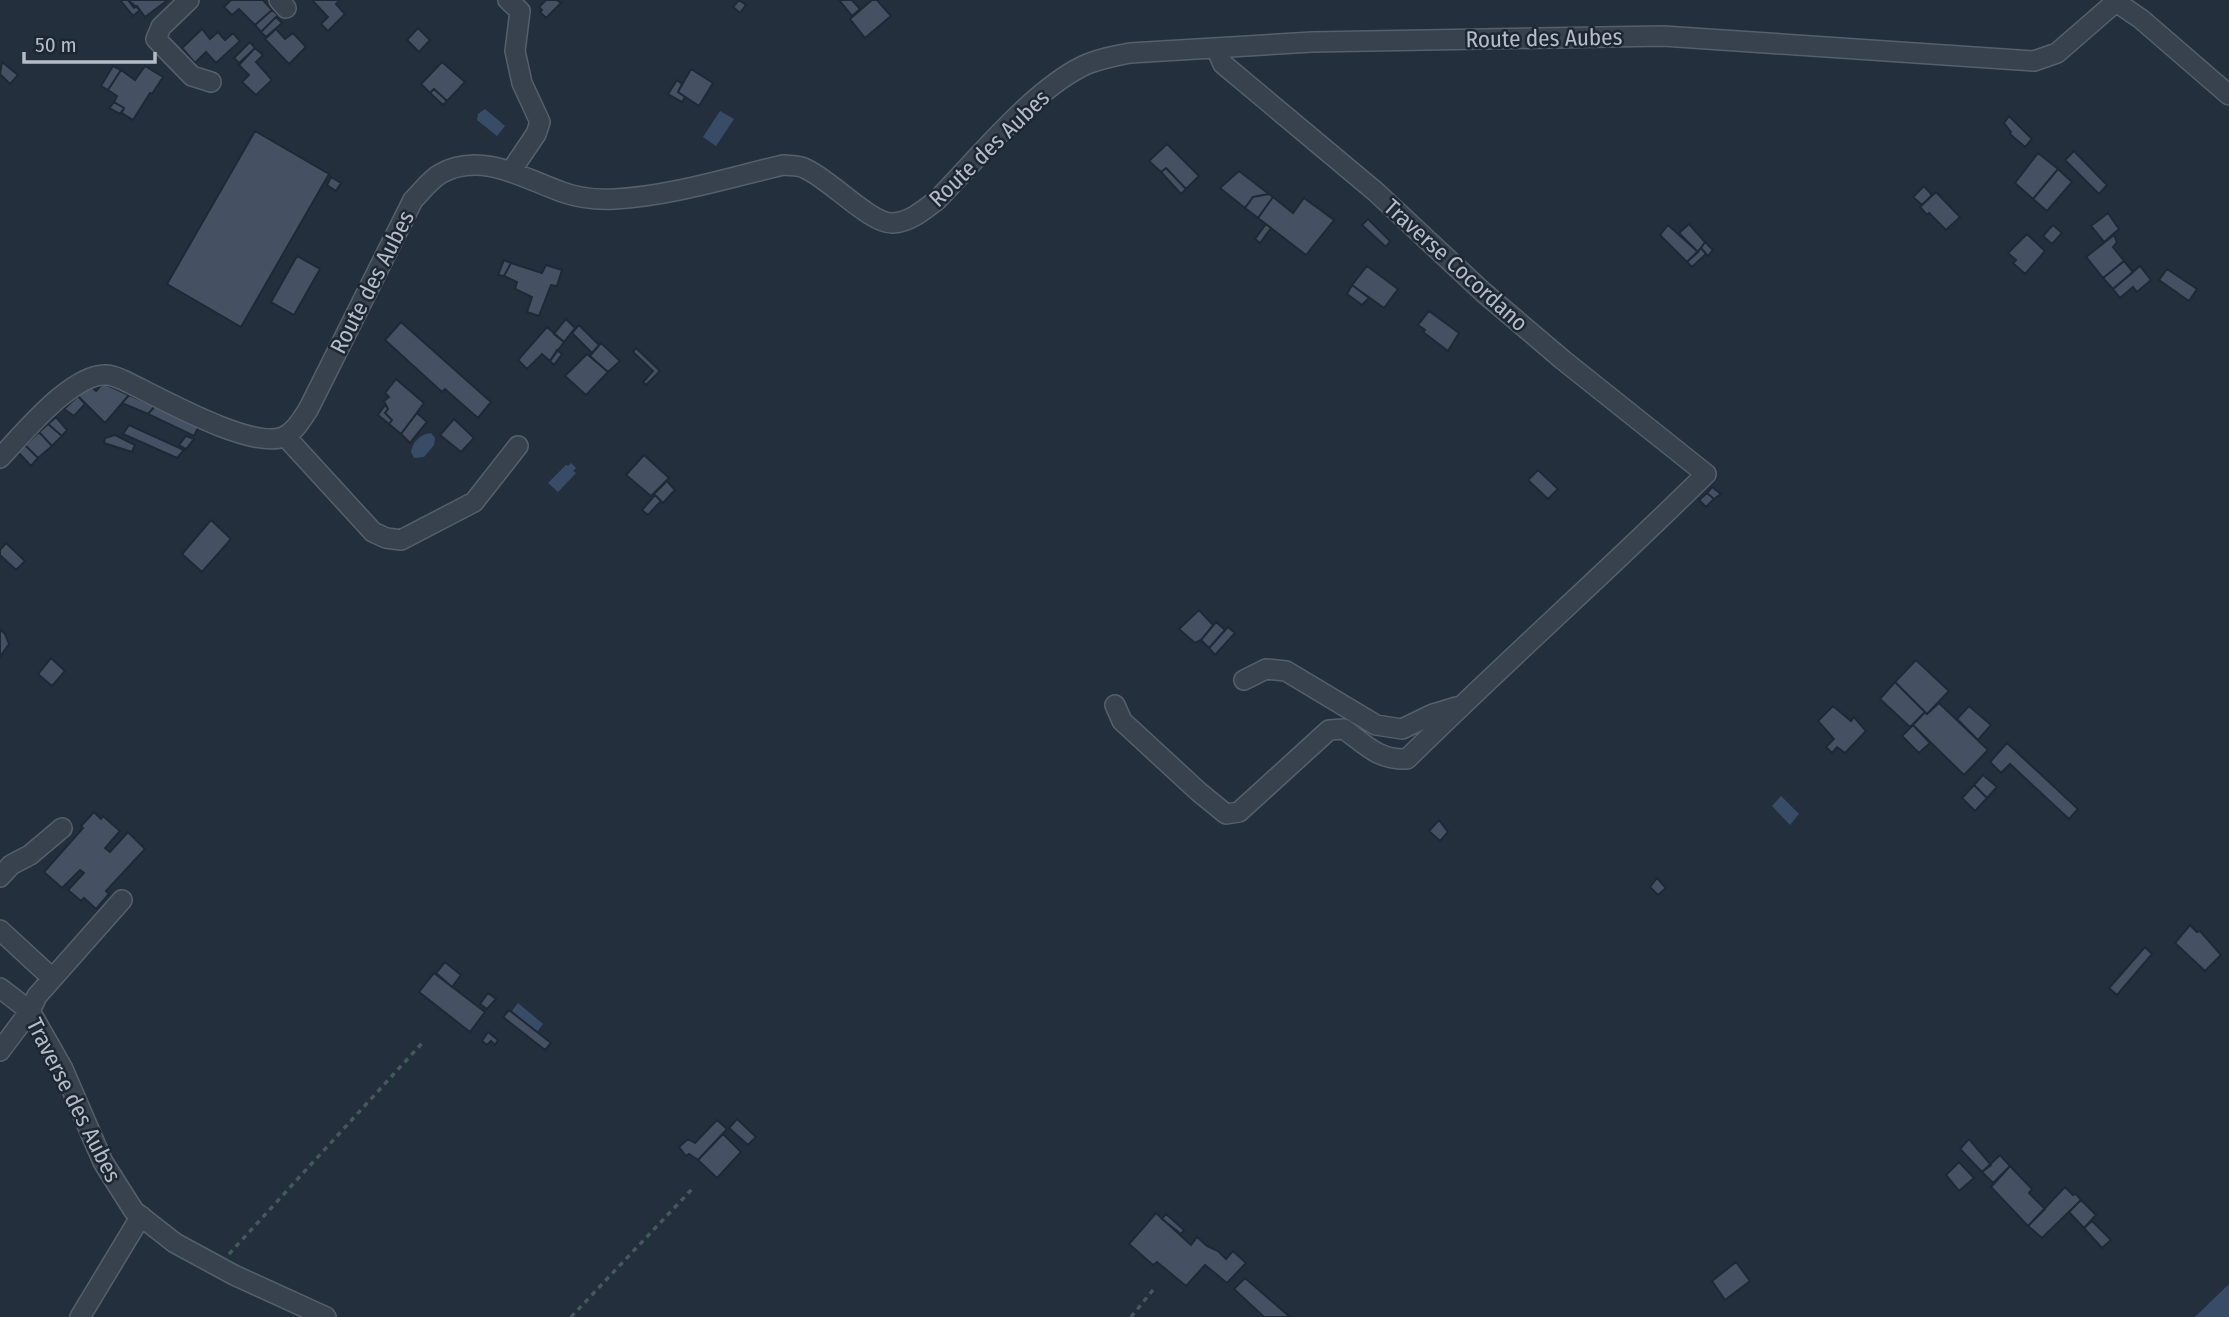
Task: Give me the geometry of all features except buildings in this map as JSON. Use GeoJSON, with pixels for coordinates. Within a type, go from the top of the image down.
{"type":"FeatureCollection","features":[{"type":"Feature","properties":{"kind":"street"},"geometry":{"type":"LineString","coordinates":[[189,0],[161,27],[156,39],[192,76],[211,82]]}},
{"type":"Feature","properties":{"kind":"street"},"geometry":{"type":"LineString","coordinates":[[508,0],[520,11],[515,51],[522,83],[540,122],[536,134],[511,171]]}},
{"type":"Feature","properties":{"kind":"street","name":"Route des Aubes"},"geometry":{"type":"LineString","coordinates":[[285,436],[296,427],[308,410],[413,200],[437,175],[460,165],[487,165],[511,171],[564,193],[589,199],[614,200],[650,195],[783,165],[802,167],[818,175],[875,217],[891,223],[920,213],[937,200],[1036,99],[1063,78],[1108,57],[1130,53],[1312,42],[1663,36],[2034,61],[2057,53],[2117,1],[2229,95]]}},
{"type":"Feature","properties":{"kind":"street","name":"Traverse Cocordano"},"geometry":{"type":"LineString","coordinates":[[1216,48],[1223,64],[1376,192],[1483,292],[1706,474],[1460,706]]}},
{"type":"Feature","properties":{"kind":"street"},"geometry":{"type":"LineString","coordinates":[[0,458],[51,405],[80,382],[106,374],[241,434],[271,440],[285,436],[373,532],[386,538],[401,540],[474,502],[518,446]]}},
{"type":"Feature","properties":{"kind":"street"},"geometry":{"type":"LineString","coordinates":[[1244,680],[1266,668],[1286,671],[1376,725],[1402,729],[1433,714],[1460,706]]}},
{"type":"Feature","properties":{"kind":"street"},"geometry":{"type":"LineString","coordinates":[[1115,705],[1122,721],[1226,814],[1238,812],[1329,730],[1344,729],[1377,754],[1391,759],[1407,758],[1460,706]]}},
{"type":"Feature","properties":{"kind":"street"},"geometry":{"type":"LineString","coordinates":[[0,877],[10,865],[30,855],[62,828]]}},
{"type":"Feature","properties":{"kind":"street"},"geometry":{"type":"LineString","coordinates":[[0,1051],[30,1011],[37,996],[121,900]]}},
{"type":"Feature","properties":{"kind":"street"},"geometry":{"type":"LineString","coordinates":[[0,930],[52,978]]}},
{"type":"Feature","properties":{"kind":"street","name":"Traverse des Aubes"},"geometry":{"type":"LineString","coordinates":[[0,988],[30,1011],[63,1069],[103,1162],[134,1211],[175,1243],[326,1317]]}},
{"type":"Feature","properties":{"kind":"street"},"geometry":{"type":"LineString","coordinates":[[80,1317],[141,1216]]}},
{"type":"Feature","properties":{"kind":"path"},"geometry":{"type":"LineString","coordinates":[[218,1266],[424,1041]]}},
{"type":"Feature","properties":{"kind":"path"},"geometry":{"type":"LineString","coordinates":[[570,1317],[694,1187]]}},
{"type":"Feature","properties":{"kind":"path"},"geometry":{"type":"LineString","coordinates":[[1130,1317],[1153,1290]]}},
{"type":"Feature","properties":{"kind":"water"},"geometry":{"type":"Polygon","coordinates":[[[485,109],[505,126],[497,136],[477,120],[478,114],[485,109]]]}},
{"type":"Feature","properties":{"kind":"water"},"geometry":{"type":"Polygon","coordinates":[[[720,111],[734,119],[716,146],[703,137],[720,111]]]}},
{"type":"Feature","properties":{"kind":"water"},"geometry":{"type":"Polygon","coordinates":[[[431,433],[435,438],[434,445],[424,457],[414,458],[411,452],[415,442],[431,433]]]}},
{"type":"Feature","properties":{"kind":"water"},"geometry":{"type":"Polygon","coordinates":[[[571,463],[576,468],[573,471],[576,473],[558,492],[548,483],[571,463]]]}},
{"type":"Feature","properties":{"kind":"water"},"geometry":{"type":"Polygon","coordinates":[[[1781,796],[1799,814],[1790,825],[1772,806],[1781,796]]]}},
{"type":"Feature","properties":{"kind":"water"},"geometry":{"type":"Polygon","coordinates":[[[518,1003],[543,1024],[537,1032],[512,1011],[518,1003]]]}},
{"type":"Feature","properties":{"kind":"water"},"geometry":{"type":"Polygon","coordinates":[[[2229,1284],[2229,1317],[2195,1317],[2229,1284]]]}}]}
